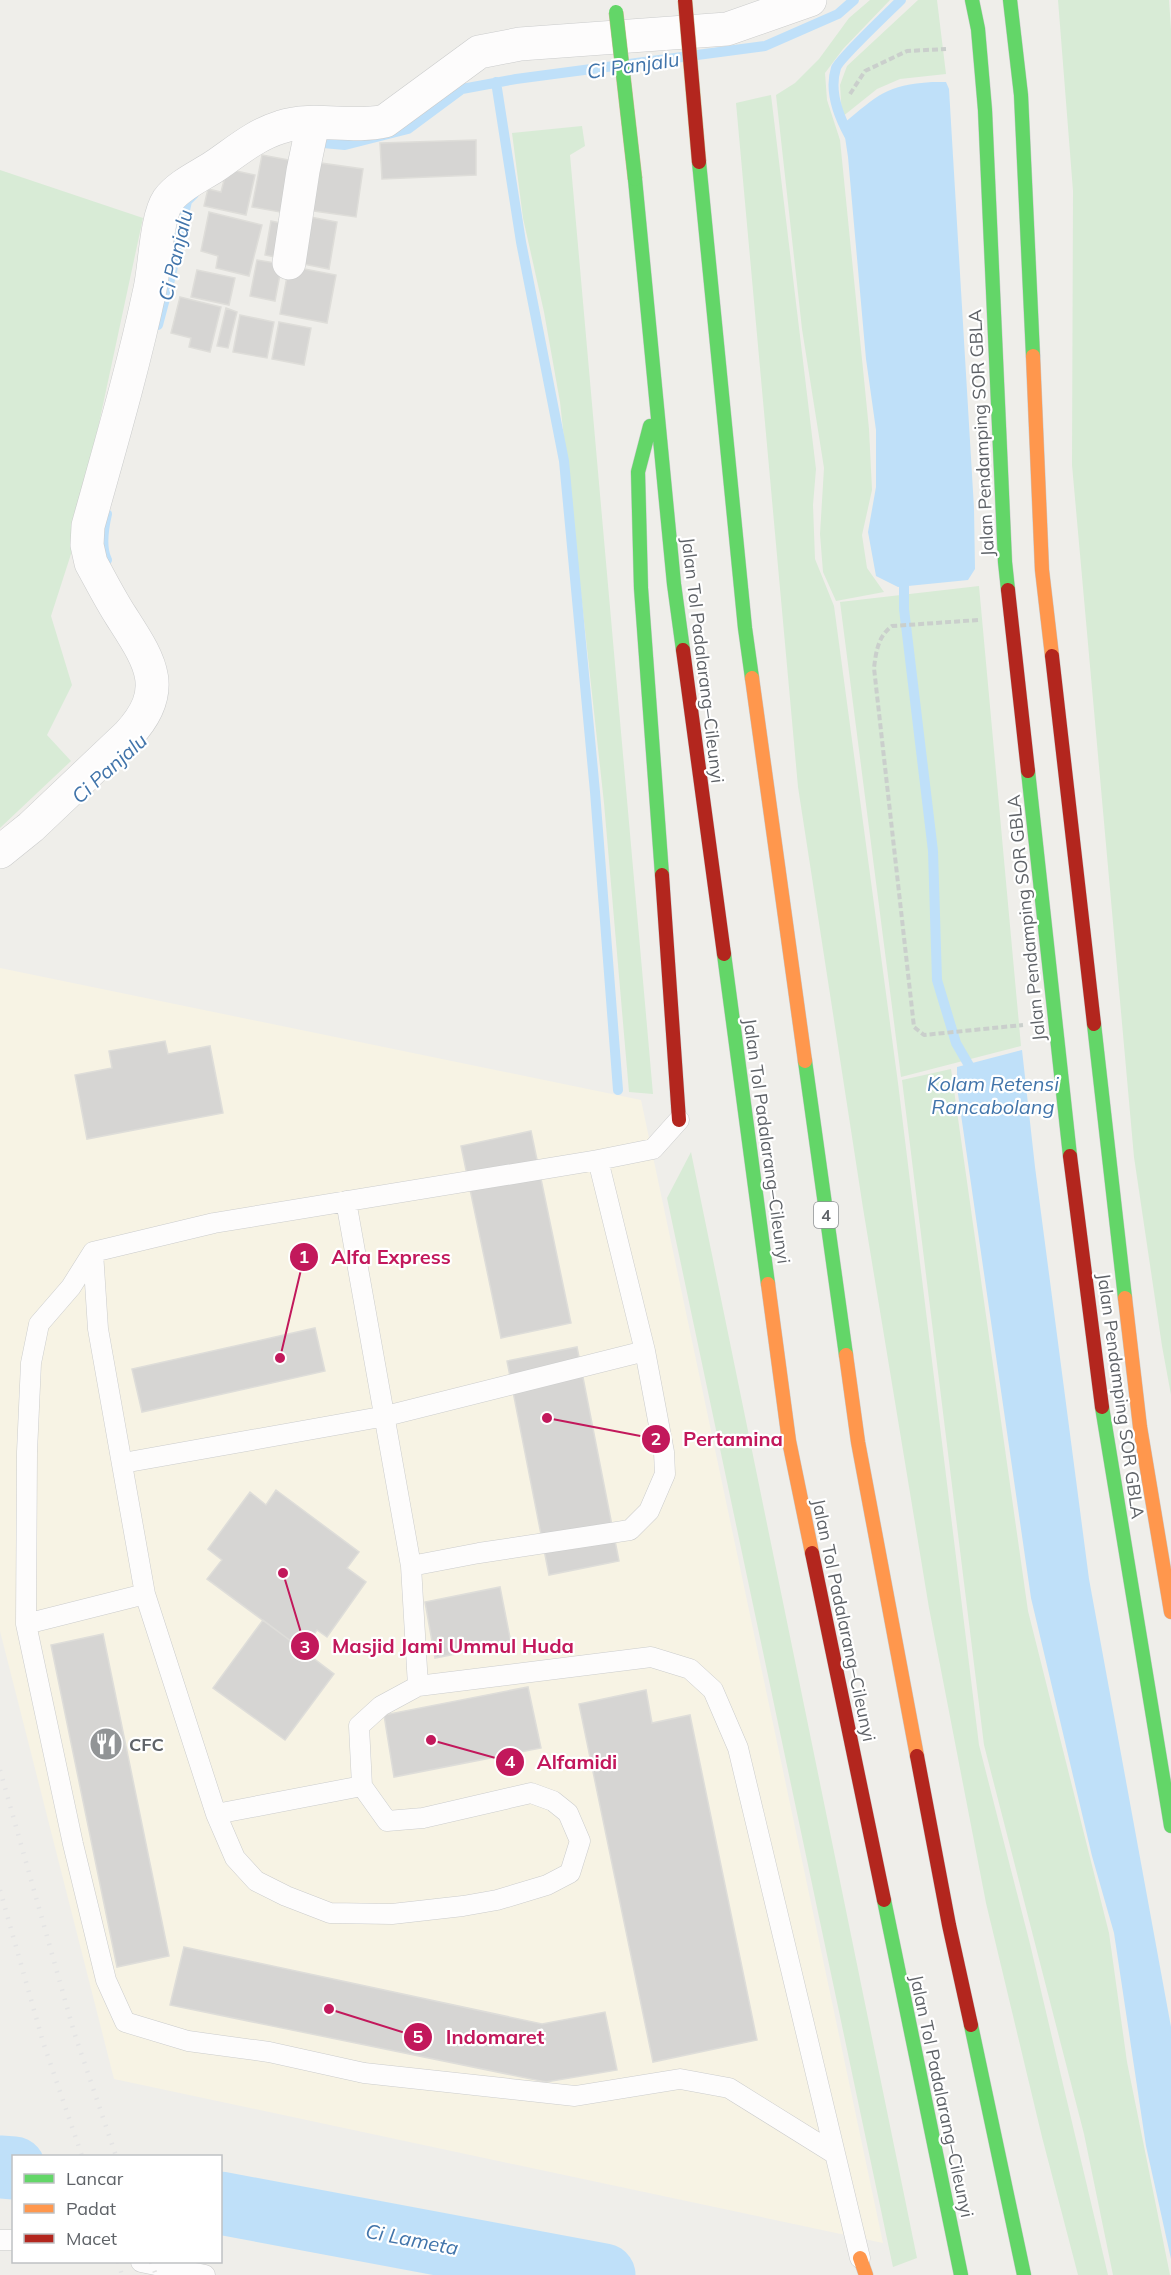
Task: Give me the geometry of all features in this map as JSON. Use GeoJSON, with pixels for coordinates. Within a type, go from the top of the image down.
{"type":"FeatureCollection","features":[{"type":"Feature","properties":{"kind":"main road","name":"4"},"geometry":{"type":"LineString","coordinates":[[685,0],[746,640],[858,1442],[949,1925],[1024,2275]]}},
{"type":"Feature","properties":{"kind":"main road","name":"Jalan Pendamping SOR GBLA"},"geometry":{"type":"LineString","coordinates":[[972,0],[978,29],[985,110],[1005,562],[1075,1198],[1105,1434],[1171,1826]]}},
{"type":"Feature","properties":{"kind":"main road","name":"Jalan Pendamping SOR GBLA"},"geometry":{"type":"LineString","coordinates":[[1010,0],[1021,95],[1042,570],[1102,1191],[1171,1612]]}},
{"type":"Feature","properties":{"kind":"main road","name":"Jalan Tol Padalarang–Cileunyi"},"geometry":{"type":"LineString","coordinates":[[616,6],[674,585],[789,1441],[962,2275]]}},
{"type":"Feature","properties":{"kind":"main road"},"geometry":{"type":"LineString","coordinates":[[656,410],[646,436],[639,472],[639,533],[679,1120]]}},
{"type":"Feature","properties":{"kind":"main road"},"geometry":{"type":"LineString","coordinates":[[1075,1198],[1102,1191]]}},
{"type":"Feature","properties":{"kind":"street"},"geometry":{"type":"LineString","coordinates":[[0,852],[31,827],[129,735],[138,725],[151,696],[153,684],[149,663],[91,563],[87,545],[88,526],[133,366],[154,273],[164,209],[176,191],[260,135],[283,126],[311,134],[385,121],[479,52],[520,44],[727,29],[810,0]]}},
{"type":"Feature","properties":{"kind":"street"},"geometry":{"type":"LineString","coordinates":[[289,263],[311,134]]}},
{"type":"Feature","properties":{"kind":"lane"},"geometry":{"type":"LineString","coordinates":[[679,1120],[653,1149],[214,1223],[93,1252],[71,1287],[39,1324],[31,1363],[27,1452],[26,1624],[73,1844],[103,1969],[125,2022],[188,2041],[269,2052],[364,2073],[575,2096],[680,2079],[729,2088],[835,2154]]}},
{"type":"Feature","properties":{"kind":"lane"},"geometry":{"type":"LineString","coordinates":[[411,1566],[630,1530],[650,1511],[665,1474],[664,1452],[645,1351],[598,1160]]}},
{"type":"Feature","properties":{"kind":"lane"},"geometry":{"type":"LineString","coordinates":[[346,1201],[411,1566],[418,1686]]}},
{"type":"Feature","properties":{"kind":"lane"},"geometry":{"type":"LineString","coordinates":[[93,1252],[98,1329],[145,1594],[216,1814],[235,1858],[256,1881],[286,1896],[330,1913],[392,1914],[463,1906],[497,1900],[547,1885],[570,1873],[580,1841],[568,1813],[553,1801],[531,1793],[423,1818],[387,1821],[362,1786],[359,1726],[381,1706],[418,1686],[651,1657],[690,1669],[713,1690],[738,1748],[863,2266]]}},
{"type":"Feature","properties":{"kind":"lane"},"geometry":{"type":"LineString","coordinates":[[123,1463],[386,1416],[645,1351]]}},
{"type":"Feature","properties":{"kind":"lane"},"geometry":{"type":"LineString","coordinates":[[26,1624],[145,1594]]}},
{"type":"Feature","properties":{"kind":"lane"},"geometry":{"type":"LineString","coordinates":[[216,1814],[362,1786]]}},
{"type":"Feature","properties":{"kind":"lane"},"geometry":{"type":"LineString","coordinates":[[146,2263],[205,2275]]}},
{"type":"Feature","properties":{"kind":"path"},"geometry":{"type":"LineString","coordinates":[[850,94],[866,71],[907,51],[980,48]]}},
{"type":"Feature","properties":{"kind":"path"},"geometry":{"type":"LineString","coordinates":[[1012,618],[892,626],[884,632],[876,650],[874,668],[914,1027],[924,1035],[1056,1021]]}},
{"type":"Feature","properties":{"kind":"shaded area"},"geometry":{"type":"Polygon","coordinates":[[[0,968],[641,1100],[883,2243],[114,2079],[0,1631],[0,968]]]}},
{"type":"Feature","properties":{"kind":"green space"},"geometry":{"type":"Polygon","coordinates":[[[870,0],[890,0],[843,49],[825,73],[827,100],[840,140],[869,429],[872,490],[862,535],[867,568],[884,592],[836,601],[823,572],[820,534],[824,468],[802,329],[776,95],[795,83],[819,59],[849,18],[870,0]]]}},
{"type":"Feature","properties":{"kind":"green space"},"geometry":{"type":"Polygon","coordinates":[[[918,0],[937,0],[946,74],[900,79],[877,89],[842,117],[840,85],[847,66],[918,0]]]}},
{"type":"Feature","properties":{"kind":"green space"},"geometry":{"type":"Polygon","coordinates":[[[1058,0],[1169,0],[1171,29],[1171,1395],[1134,1157],[1072,465],[1073,191],[1058,0]]]}},
{"type":"Feature","properties":{"kind":"green space"},"geometry":{"type":"Polygon","coordinates":[[[771,95],[816,469],[813,505],[815,559],[834,606],[898,1083],[979,1745],[1030,1944],[1108,2275],[1078,2275],[1042,2137],[986,1903],[929,1608],[863,1208],[798,787],[736,103],[771,95]]]}},
{"type":"Feature","properties":{"kind":"green space"},"geometry":{"type":"Polygon","coordinates":[[[582,126],[585,146],[570,155],[653,1094],[629,1092],[604,803],[560,402],[544,312],[523,218],[512,133],[582,126]]]}},
{"type":"Feature","properties":{"kind":"green space"},"geometry":{"type":"Polygon","coordinates":[[[0,170],[143,218],[71,554],[51,616],[72,685],[47,735],[71,761],[0,828],[0,170]]]}},
{"type":"Feature","properties":{"kind":"green space"},"geometry":{"type":"Polygon","coordinates":[[[979,586],[1021,1046],[901,1077],[840,602],[979,586]]]}},
{"type":"Feature","properties":{"kind":"green space"},"geometry":{"type":"Polygon","coordinates":[[[951,1069],[1028,1611],[1109,1933],[1127,2062],[1170,2275],[1113,2275],[1084,2134],[984,1745],[902,1080],[951,1069]]]}},
{"type":"Feature","properties":{"kind":"green space"},"geometry":{"type":"Polygon","coordinates":[[[691,1152],[917,2258],[893,2267],[667,1198],[691,1152]]]}},
{"type":"Feature","properties":{"kind":"water"},"geometry":{"type":"Polygon","coordinates":[[[946,82],[949,89],[974,508],[975,569],[968,580],[898,587],[876,576],[868,532],[876,487],[876,430],[866,359],[843,124],[883,93],[916,83],[946,82]]]}},
{"type":"Feature","properties":{"kind":"water","name":"Kolam Retensi Rancabolang"},"geometry":{"type":"Polygon","coordinates":[[[1022,1050],[1035,1167],[1089,1579],[1171,2027],[1171,2259],[1146,2146],[1114,1933],[1092,1856],[1031,1598],[957,1087],[957,1067],[1022,1050]]]}},
{"type":"Feature","properties":{"kind":"building"},"geometry":{"type":"Polygon","coordinates":[[[476,140],[476,175],[382,179],[380,143],[476,140]]]}},
{"type":"Feature","properties":{"kind":"building"},"geometry":{"type":"Polygon","coordinates":[[[262,155],[300,162],[291,214],[252,207],[262,155]]]}},
{"type":"Feature","properties":{"kind":"building"},"geometry":{"type":"Polygon","coordinates":[[[307,161],[363,169],[356,217],[300,209],[307,161]]]}},
{"type":"Feature","properties":{"kind":"building"},"geometry":{"type":"Polygon","coordinates":[[[227,169],[255,175],[246,215],[204,206],[208,189],[221,192],[227,169]]]}},
{"type":"Feature","properties":{"kind":"building"},"geometry":{"type":"Polygon","coordinates":[[[209,212],[262,225],[249,276],[216,268],[218,256],[201,251],[209,212]]]}},
{"type":"Feature","properties":{"kind":"building"},"geometry":{"type":"Polygon","coordinates":[[[305,216],[337,222],[329,269],[298,263],[305,216]]]}},
{"type":"Feature","properties":{"kind":"building"},"geometry":{"type":"Polygon","coordinates":[[[271,221],[291,225],[285,259],[265,255],[271,221]]]}},
{"type":"Feature","properties":{"kind":"building"},"geometry":{"type":"Polygon","coordinates":[[[257,260],[282,264],[275,301],[250,296],[257,260]]]}},
{"type":"Feature","properties":{"kind":"building"},"geometry":{"type":"Polygon","coordinates":[[[289,266],[336,275],[327,323],[280,314],[289,266]]]}},
{"type":"Feature","properties":{"kind":"building"},"geometry":{"type":"Polygon","coordinates":[[[197,270],[235,278],[229,305],[191,297],[197,270]]]}},
{"type":"Feature","properties":{"kind":"building"},"geometry":{"type":"Polygon","coordinates":[[[180,297],[221,307],[210,352],[189,347],[191,338],[171,333],[180,297]]]}},
{"type":"Feature","properties":{"kind":"building"},"geometry":{"type":"Polygon","coordinates":[[[226,308],[237,312],[228,348],[217,346],[226,308]]]}},
{"type":"Feature","properties":{"kind":"building"},"geometry":{"type":"Polygon","coordinates":[[[240,315],[274,322],[267,358],[233,352],[240,315]]]}},
{"type":"Feature","properties":{"kind":"building"},"geometry":{"type":"Polygon","coordinates":[[[279,322],[311,328],[304,365],[272,359],[279,322]]]}},
{"type":"Feature","properties":{"kind":"building"},"geometry":{"type":"Polygon","coordinates":[[[165,1041],[168,1054],[210,1046],[223,1113],[87,1139],[75,1075],[112,1068],[109,1051],[165,1041]]]}},
{"type":"Feature","properties":{"kind":"building"},"geometry":{"type":"Polygon","coordinates":[[[531,1131],[571,1323],[501,1338],[461,1146],[531,1131]]]}},
{"type":"Feature","properties":{"kind":"building"},"geometry":{"type":"Polygon","coordinates":[[[315,1328],[325,1371],[142,1412],[132,1369],[315,1328]]]}},
{"type":"Feature","properties":{"kind":"building"},"geometry":{"type":"Polygon","coordinates":[[[577,1347],[619,1561],[549,1575],[507,1361],[577,1347]]]}},
{"type":"Feature","properties":{"kind":"building"},"geometry":{"type":"Polygon","coordinates":[[[276,1490],[359,1552],[347,1568],[366,1582],[327,1637],[317,1630],[303,1650],[207,1579],[222,1560],[208,1549],[250,1492],[266,1505],[276,1490]]]}},
{"type":"Feature","properties":{"kind":"building"},"geometry":{"type":"Polygon","coordinates":[[[500,1587],[511,1643],[435,1658],[425,1602],[500,1587]]]}},
{"type":"Feature","properties":{"kind":"building"},"geometry":{"type":"Polygon","coordinates":[[[263,1620],[334,1674],[285,1740],[213,1688],[263,1620]]]}},
{"type":"Feature","properties":{"kind":"building"},"geometry":{"type":"Polygon","coordinates":[[[103,1634],[169,1956],[117,1967],[51,1645],[103,1634]]]}},
{"type":"Feature","properties":{"kind":"building"},"geometry":{"type":"Polygon","coordinates":[[[528,1687],[541,1748],[394,1777],[384,1715],[528,1687]]]}},
{"type":"Feature","properties":{"kind":"building"},"geometry":{"type":"Polygon","coordinates":[[[646,1690],[652,1723],[690,1715],[757,2040],[653,2062],[579,1704],[646,1690]]]}},
{"type":"Feature","properties":{"kind":"building"},"geometry":{"type":"Polygon","coordinates":[[[184,1947],[542,2024],[605,2012],[617,2070],[546,2082],[170,2005],[184,1947]]]}},
{"type":"Feature","properties":{"kind":"waterway","name":"Ci Panjalu"},"geometry":{"type":"LineString","coordinates":[[312,142],[345,145],[408,129],[462,89],[516,79],[765,46],[838,14],[854,0]]}},
{"type":"Feature","properties":{"kind":"waterway"},"geometry":{"type":"LineString","coordinates":[[849,135],[841,119],[834,94],[836,68],[855,45],[901,0]]}},
{"type":"Feature","properties":{"kind":"waterway"},"geometry":{"type":"LineString","coordinates":[[496,82],[521,242],[564,461],[595,792],[618,1090]]}},
{"type":"Feature","properties":{"kind":"waterway","name":"Ci Panjalu"},"geometry":{"type":"LineString","coordinates":[[158,325],[187,201],[194,194]]}},
{"type":"Feature","properties":{"kind":"waterway","name":"Ci Panjalu"},"geometry":{"type":"LineString","coordinates":[[107,514],[104,544],[107,560]]}},
{"type":"Feature","properties":{"kind":"waterway"},"geometry":{"type":"LineString","coordinates":[[904,574],[904,609],[933,851],[937,980],[956,1043],[974,1074]]}},
{"type":"Feature","properties":{"kind":"waterway","name":"Ci Lameta"},"geometry":{"type":"LineString","coordinates":[[0,2167],[12,2168]]}},
{"type":"Feature","properties":{"kind":"waterway","name":"Ci Lameta"},"geometry":{"type":"LineString","coordinates":[[222,2203],[604,2275]]}},
{"type":"Feature","properties":{"kind":"railway"},"geometry":{"type":"LineString","coordinates":[[0,1770],[74,2032],[116,2155]]}},
{"type":"Feature","properties":{"kind":"railway"},"geometry":{"type":"LineString","coordinates":[[0,1890],[43,2042],[82,2155]]}},
{"type":"Feature","properties":{"kind":"railway"},"geometry":{"type":"LineString","coordinates":[[118,2263],[122,2275]]}},
{"type":"Feature","properties":{"kind":"railway"},"geometry":{"type":"LineString","coordinates":[[151,2263],[156,2275]]}},
{"type":"Feature","properties":{"kind":"traffic: fast"},"geometry":{"type":"LineString","coordinates":[[972,0],[978,29],[985,110],[1008,590]]}},
{"type":"Feature","properties":{"kind":"traffic: fast"},"geometry":{"type":"LineString","coordinates":[[1010,0],[1021,95],[1033,356]]}},
{"type":"Feature","properties":{"kind":"traffic: fast"},"geometry":{"type":"LineString","coordinates":[[616,12],[635,179]]}},
{"type":"Feature","properties":{"kind":"traffic: fast"},"geometry":{"type":"LineString","coordinates":[[699,162],[745,628],[752,678]]}},
{"type":"Feature","properties":{"kind":"traffic: fast"},"geometry":{"type":"LineString","coordinates":[[635,179],[674,584],[683,650]]}},
{"type":"Feature","properties":{"kind":"traffic: fast"},"geometry":{"type":"LineString","coordinates":[[650,426],[638,472],[641,588],[662,875]]}},
{"type":"Feature","properties":{"kind":"traffic: fast"},"geometry":{"type":"LineString","coordinates":[[1028,771],[1070,1156]]}},
{"type":"Feature","properties":{"kind":"traffic: fast"},"geometry":{"type":"LineString","coordinates":[[724,954],[768,1284]]}},
{"type":"Feature","properties":{"kind":"traffic: fast"},"geometry":{"type":"LineString","coordinates":[[1094,1024],[1125,1298]]}},
{"type":"Feature","properties":{"kind":"traffic: fast"},"geometry":{"type":"LineString","coordinates":[[805,1061],[846,1355]]}},
{"type":"Feature","properties":{"kind":"traffic: fast"},"geometry":{"type":"LineString","coordinates":[[1102,1407],[1171,1826]]}},
{"type":"Feature","properties":{"kind":"traffic: fast"},"geometry":{"type":"LineString","coordinates":[[884,1900],[961,2275]]}},
{"type":"Feature","properties":{"kind":"traffic: fast"},"geometry":{"type":"LineString","coordinates":[[971,2025],[1024,2275]]}},
{"type":"Feature","properties":{"kind":"traffic: slow"},"geometry":{"type":"LineString","coordinates":[[1033,356],[1042,570],[1052,656]]}},
{"type":"Feature","properties":{"kind":"traffic: slow"},"geometry":{"type":"LineString","coordinates":[[752,678],[805,1061]]}},
{"type":"Feature","properties":{"kind":"traffic: slow"},"geometry":{"type":"LineString","coordinates":[[768,1284],[789,1441],[812,1553]]}},
{"type":"Feature","properties":{"kind":"traffic: slow"},"geometry":{"type":"LineString","coordinates":[[1125,1298],[1140,1427],[1171,1612]]}},
{"type":"Feature","properties":{"kind":"traffic: slow"},"geometry":{"type":"LineString","coordinates":[[846,1355],[858,1442],[917,1756]]}},
{"type":"Feature","properties":{"kind":"traffic: slow"},"geometry":{"type":"LineString","coordinates":[[860,2258],[866,2275]]}},
{"type":"Feature","properties":{"kind":"traffic: jam"},"geometry":{"type":"LineString","coordinates":[[685,0],[699,162]]}},
{"type":"Feature","properties":{"kind":"traffic: jam"},"geometry":{"type":"LineString","coordinates":[[1008,590],[1028,771]]}},
{"type":"Feature","properties":{"kind":"traffic: jam"},"geometry":{"type":"LineString","coordinates":[[683,650],[724,954]]}},
{"type":"Feature","properties":{"kind":"traffic: jam"},"geometry":{"type":"LineString","coordinates":[[1052,656],[1094,1024]]}},
{"type":"Feature","properties":{"kind":"traffic: jam"},"geometry":{"type":"LineString","coordinates":[[662,875],[679,1120]]}},
{"type":"Feature","properties":{"kind":"traffic: jam"},"geometry":{"type":"LineString","coordinates":[[1070,1156],[1102,1407]]}},
{"type":"Feature","properties":{"kind":"traffic: jam"},"geometry":{"type":"LineString","coordinates":[[812,1553],[884,1900]]}},
{"type":"Feature","properties":{"kind":"traffic: jam"},"geometry":{"type":"LineString","coordinates":[[917,1756],[949,1925],[971,2025]]}},
{"type":"Feature","properties":{"kind":"place","name":"Alfa Express"},"geometry":{"type":"Point","coordinates":[280,1358]}},
{"type":"Feature","properties":{"kind":"place","name":"Pertamina"},"geometry":{"type":"Point","coordinates":[547,1418]}},
{"type":"Feature","properties":{"kind":"place","name":"Masjid Jami Ummul Huda"},"geometry":{"type":"Point","coordinates":[283,1573]}},
{"type":"Feature","properties":{"kind":"place","name":"Alfamidi"},"geometry":{"type":"Point","coordinates":[431,1740]}},
{"type":"Feature","properties":{"kind":"place","name":"CFC"},"geometry":{"type":"Point","coordinates":[106,1744]}},
{"type":"Feature","properties":{"kind":"place","name":"Indomaret"},"geometry":{"type":"Point","coordinates":[329,2009]}}]}
